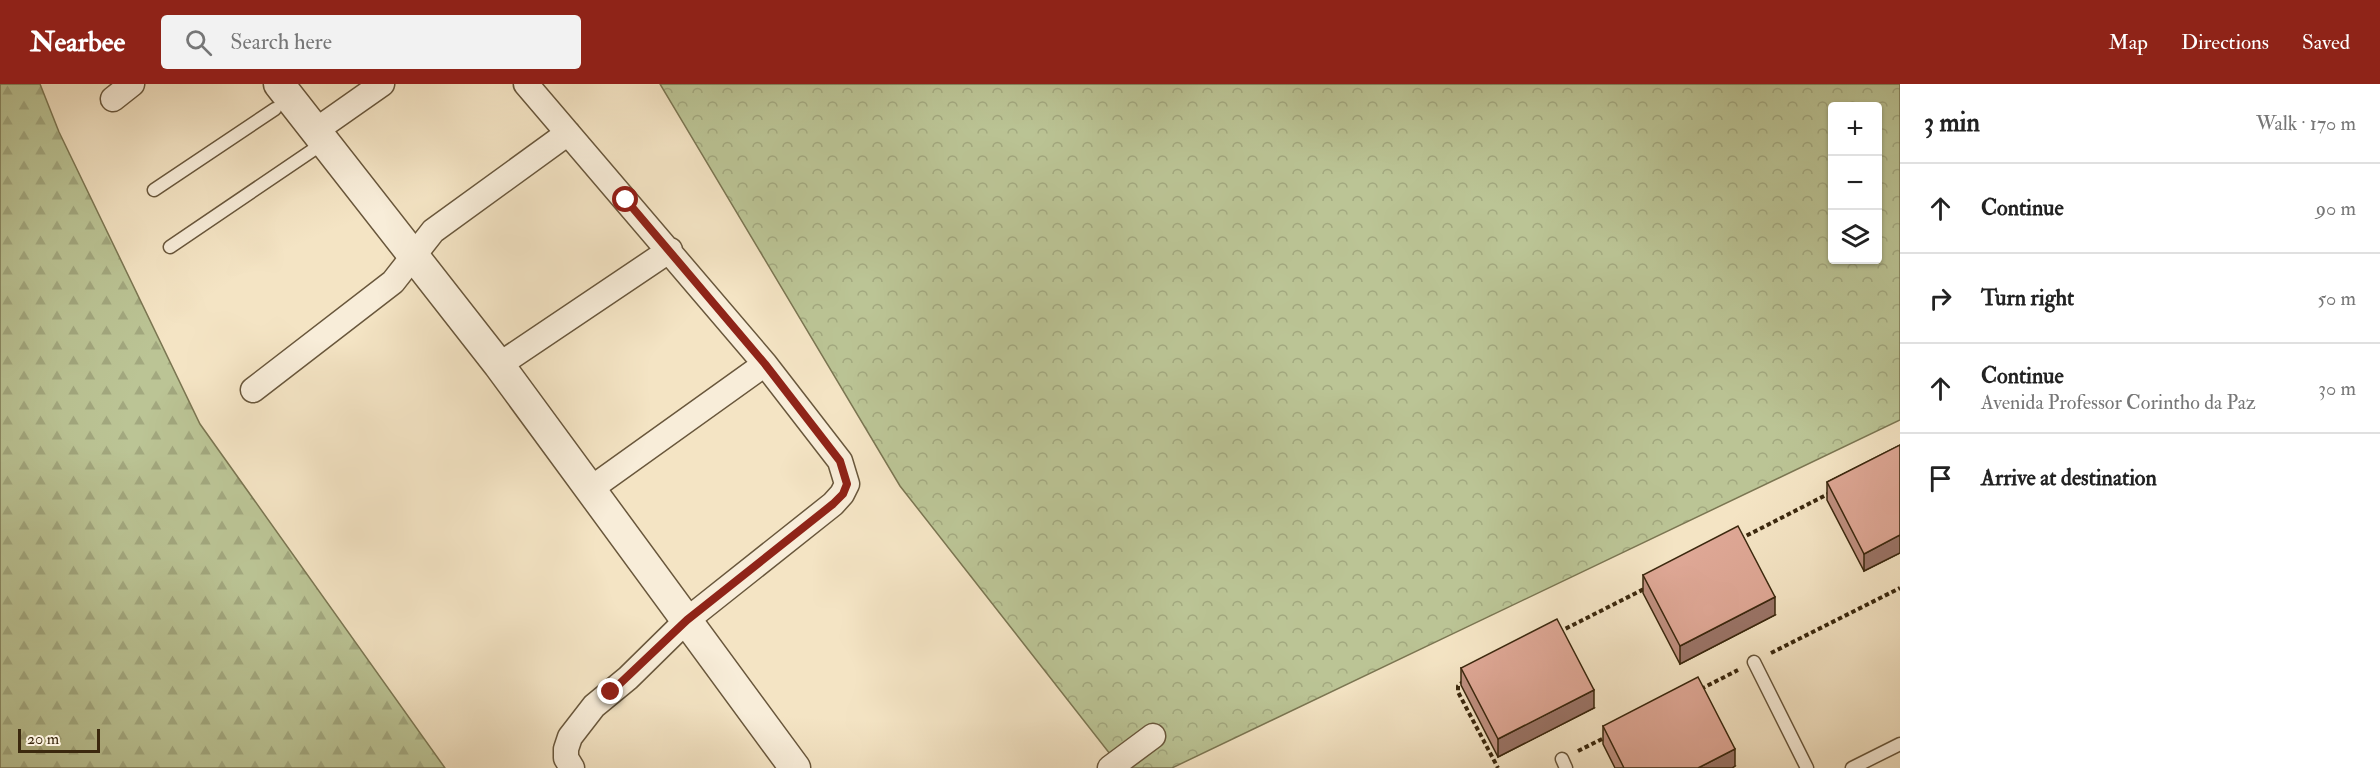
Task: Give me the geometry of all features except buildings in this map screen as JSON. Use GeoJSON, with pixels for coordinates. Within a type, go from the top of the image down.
{"type":"FeatureCollection","features":[{"type":"Feature","properties":{"kind":"street"},"geometry":{"type":"LineString","coordinates":[[113,99],[132,84]]}},
{"type":"Feature","properties":{"kind":"street"},"geometry":{"type":"LineString","coordinates":[[317,141],[382,84]]}},
{"type":"Feature","properties":{"kind":"street"},"geometry":{"type":"LineString","coordinates":[[525,84],[765,364],[840,461],[847,484],[843,494],[833,504],[687,620],[628,678],[594,706],[578,725],[566,749],[566,758],[572,768]]}},
{"type":"Feature","properties":{"kind":"street"},"geometry":{"type":"LineString","coordinates":[[282,97],[414,255],[500,365],[589,490],[795,768]]}},
{"type":"Feature","properties":{"kind":"street"},"geometry":{"type":"LineString","coordinates":[[254,390],[393,282],[433,231],[568,133]]}},
{"type":"Feature","properties":{"kind":"street"},"geometry":{"type":"LineString","coordinates":[[500,365],[669,250]]}},
{"type":"Feature","properties":{"kind":"street"},"geometry":{"type":"LineString","coordinates":[[589,490],[765,364]]}},
{"type":"Feature","properties":{"kind":"street"},"geometry":{"type":"LineString","coordinates":[[1110,768],[1153,736]]}},
{"type":"Feature","properties":{"kind":"lane"},"geometry":{"type":"LineString","coordinates":[[154,190],[282,97]]}},
{"type":"Feature","properties":{"kind":"lane"},"geometry":{"type":"LineString","coordinates":[[170,247],[317,141]]}},
{"type":"Feature","properties":{"kind":"lane"},"geometry":{"type":"LineString","coordinates":[[1754,662],[1807,768]]}},
{"type":"Feature","properties":{"kind":"lane"},"geometry":{"type":"LineString","coordinates":[[1852,768],[1900,744]]}},
{"type":"Feature","properties":{"kind":"path"},"geometry":{"type":"LineString","coordinates":[[1733,543],[1837,490]]}},
{"type":"Feature","properties":{"kind":"path"},"geometry":{"type":"LineString","coordinates":[[1556,634],[1650,586]]}},
{"type":"Feature","properties":{"kind":"path"},"geometry":{"type":"LineString","coordinates":[[1690,694],[1900,588]]}},
{"type":"Feature","properties":{"kind":"path"},"geometry":{"type":"LineString","coordinates":[[1472,676],[1458,686],[1458,692],[1498,768]]}},
{"type":"Feature","properties":{"kind":"path"},"geometry":{"type":"LineString","coordinates":[[1564,764],[1615,732]]}},
{"type":"Feature","properties":{"kind":"green space"},"geometry":{"type":"Polygon","coordinates":[[[0,84],[40,84],[59,132],[200,424],[445,768],[0,768],[0,84]]]}},
{"type":"Feature","properties":{"kind":"green space"},"geometry":{"type":"Polygon","coordinates":[[[660,84],[1900,84],[1900,420],[1172,768],[1121,768],[900,486],[660,84]]]}},
{"type":"Feature","properties":{"kind":"route"},"geometry":{"type":"LineString","coordinates":[[611,692],[687,620],[833,504],[843,494],[847,484],[840,461],[765,364],[626,200]]}}]}
